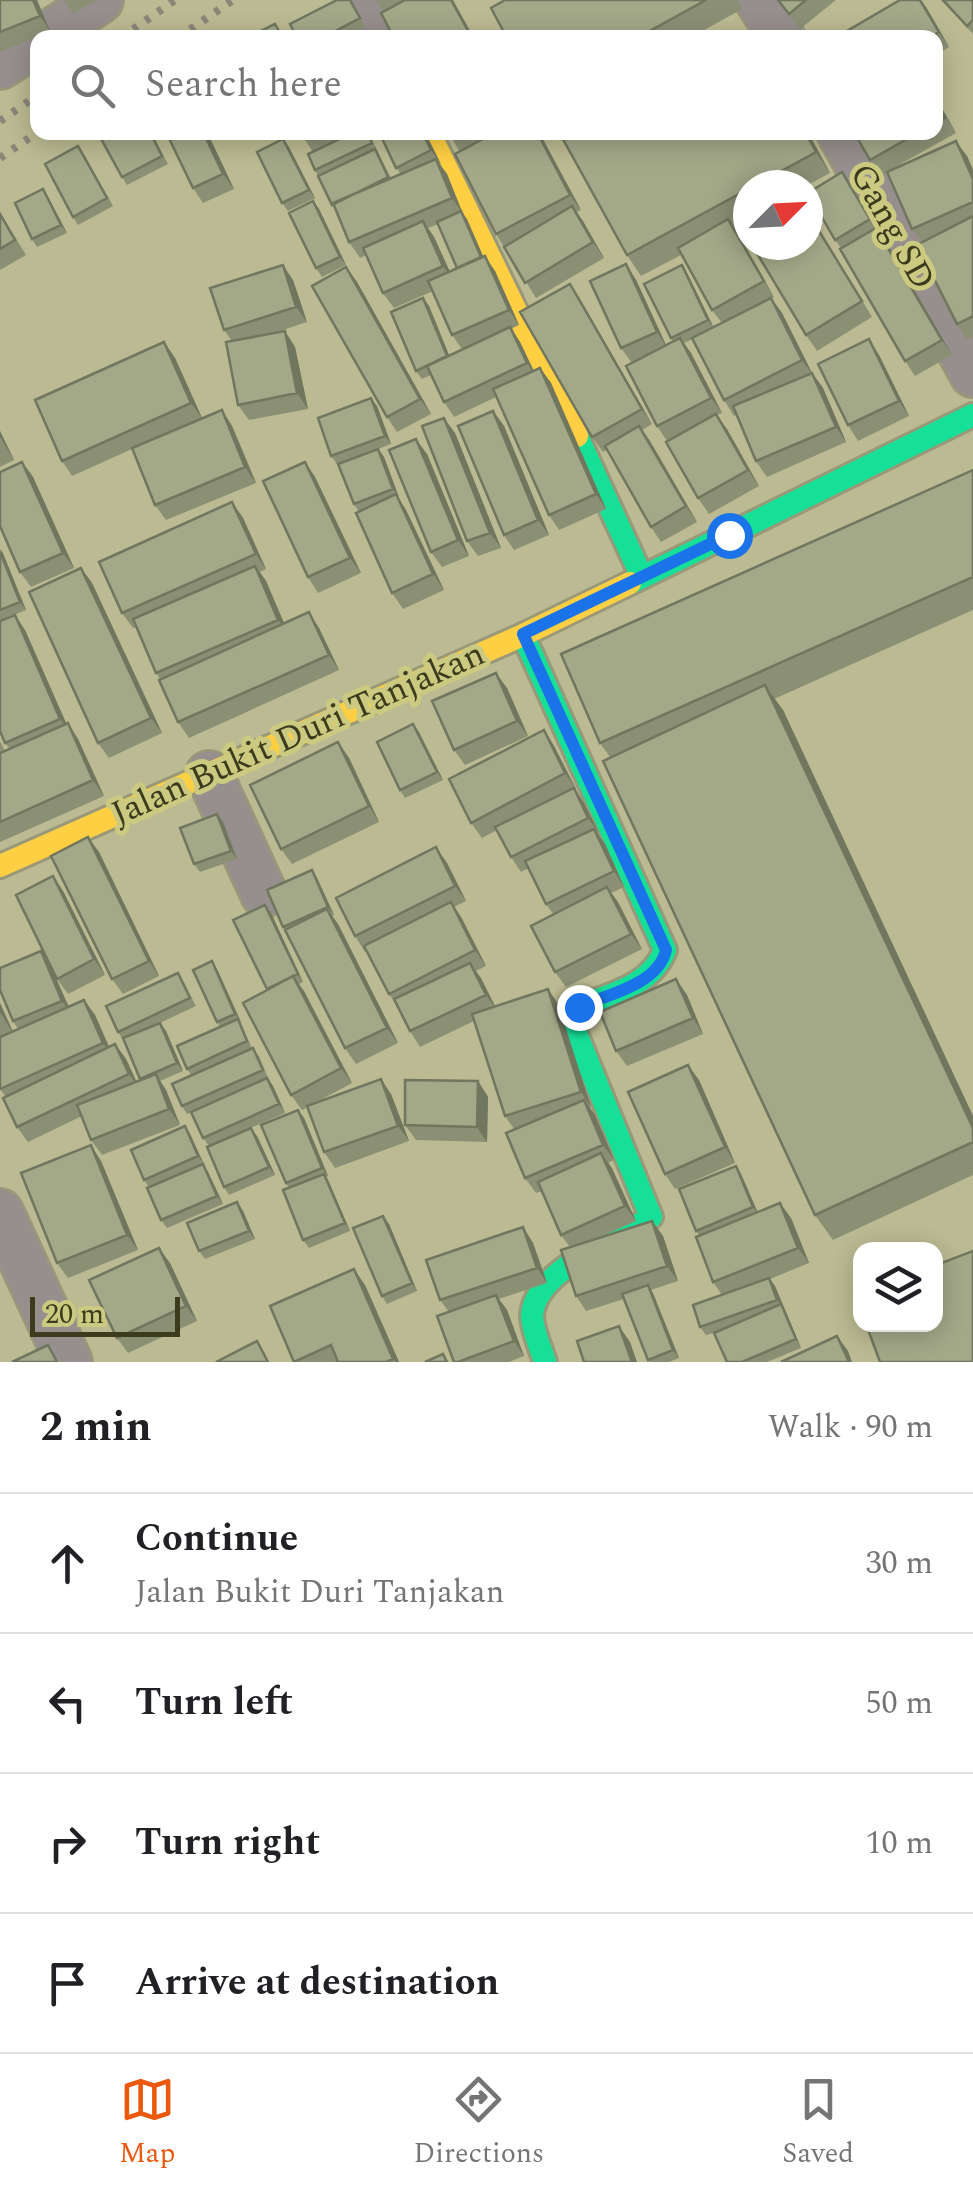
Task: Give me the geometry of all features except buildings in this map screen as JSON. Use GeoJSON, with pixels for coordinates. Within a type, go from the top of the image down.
{"type":"FeatureCollection","features":[{"type":"Feature","properties":{"kind":"street"},"geometry":{"type":"LineString","coordinates":[[54,30],[100,0]]}},
{"type":"Feature","properties":{"kind":"street"},"geometry":{"type":"LineString","coordinates":[[361,0],[376,30]]}},
{"type":"Feature","properties":{"kind":"street"},"geometry":{"type":"LineString","coordinates":[[758,0],[777,30]]}},
{"type":"Feature","properties":{"kind":"street"},"geometry":{"type":"LineString","coordinates":[[0,66],[30,46]]}},
{"type":"Feature","properties":{"kind":"street"},"geometry":{"type":"LineString","coordinates":[[433,140],[642,576]]}},
{"type":"Feature","properties":{"kind":"street","name":"Gang SD"},"geometry":{"type":"LineString","coordinates":[[844,140],[973,374]]}},
{"type":"Feature","properties":{"kind":"street","name":"Jalan Bukit Duri Tanjakan"},"geometry":{"type":"LineString","coordinates":[[0,866],[523,634],[973,416]]}},
{"type":"Feature","properties":{"kind":"street"},"geometry":{"type":"LineString","coordinates":[[729,535],[751,581]]}},
{"type":"Feature","properties":{"kind":"street"},"geometry":{"type":"LineString","coordinates":[[523,634],[666,950],[654,975],[579,1007],[574,1016],[572,1026],[651,1218],[632,1232],[575,1256],[536,1301],[532,1316],[545,1362]]}},
{"type":"Feature","properties":{"kind":"street"},"geometry":{"type":"LineString","coordinates":[[209,774],[264,894]]}},
{"type":"Feature","properties":{"kind":"street"},"geometry":{"type":"LineString","coordinates":[[0,1212],[16,1293],[69,1362]]}},
{"type":"Feature","properties":{"kind":"railway"},"geometry":{"type":"LineString","coordinates":[[132,30],[175,0]]}},
{"type":"Feature","properties":{"kind":"railway"},"geometry":{"type":"LineString","coordinates":[[190,30],[233,0]]}},
{"type":"Feature","properties":{"kind":"railway"},"geometry":{"type":"LineString","coordinates":[[0,121],[30,100]]}},
{"type":"Feature","properties":{"kind":"railway"},"geometry":{"type":"LineString","coordinates":[[0,158],[30,137]]}},
{"type":"Feature","properties":{"kind":"traffic: fast"},"geometry":{"type":"LineString","coordinates":[[630,583],[973,415]]}},
{"type":"Feature","properties":{"kind":"traffic: fast"},"geometry":{"type":"LineString","coordinates":[[577,436],[641,575]]}},
{"type":"Feature","properties":{"kind":"traffic: fast"},"geometry":{"type":"LineString","coordinates":[[523,635],[665,950],[659,962],[640,980],[579,1007],[573,1026],[651,1217],[581,1257],[547,1284],[536,1299],[532,1316],[545,1362]]}},
{"type":"Feature","properties":{"kind":"traffic: slow"},"geometry":{"type":"LineString","coordinates":[[433,140],[577,436]]}},
{"type":"Feature","properties":{"kind":"traffic: slow"},"geometry":{"type":"LineString","coordinates":[[0,866],[523,635],[630,583]]}},
{"type":"Feature","properties":{"kind":"route"},"geometry":{"type":"LineString","coordinates":[[579,1007],[654,975],[666,950],[523,634],[729,535]]}}]}
